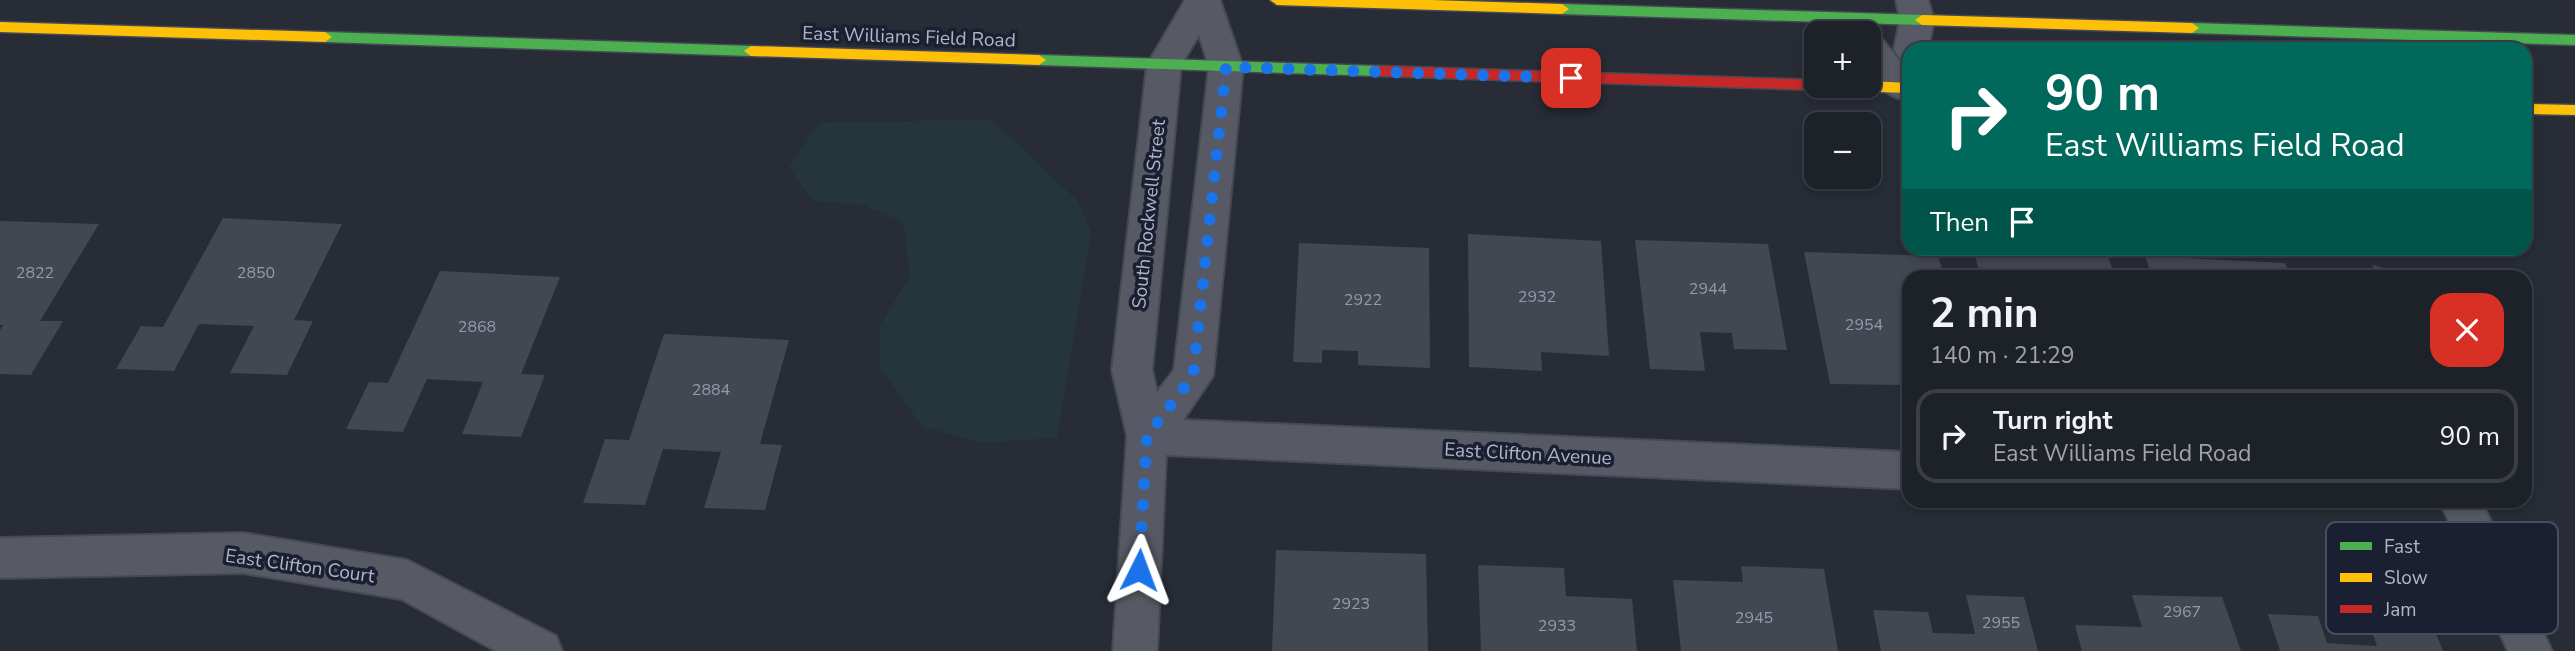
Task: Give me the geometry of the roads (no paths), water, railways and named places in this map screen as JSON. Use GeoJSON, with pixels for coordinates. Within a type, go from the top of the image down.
{"type":"FeatureCollection","features":[{"type":"Feature","properties":{"kind":"main road"},"geometry":{"type":"LineString","coordinates":[[1277,0],[1847,17],[1913,23],[2575,40]]}},
{"type":"Feature","properties":{"kind":"main road","name":"East Williams Field Road"},"geometry":{"type":"LineString","coordinates":[[0,27],[1804,85]]}},
{"type":"Feature","properties":{"kind":"main road"},"geometry":{"type":"LineString","coordinates":[[1881,81],[1902,78]]}},
{"type":"Feature","properties":{"kind":"main road"},"geometry":{"type":"LineString","coordinates":[[2532,109],[2575,110]]}},
{"type":"Feature","properties":{"kind":"street","name":"South Rockwell Street"},"geometry":{"type":"LineString","coordinates":[[1135,651],[1147,436],[1132,370],[1164,65],[1203,0]]}},
{"type":"Feature","properties":{"kind":"street","name":"South Rockwell Street"},"geometry":{"type":"LineString","coordinates":[[1147,436],[1193,376],[1226,67],[1203,0]]}},
{"type":"Feature","properties":{"kind":"street"},"geometry":{"type":"LineString","coordinates":[[1881,56],[1902,73]]}},
{"type":"Feature","properties":{"kind":"street","name":"East Clifton Avenue"},"geometry":{"type":"LineString","coordinates":[[1147,436],[1902,471]]}},
{"type":"Feature","properties":{"kind":"street","name":"East Clifton Court"},"geometry":{"type":"LineString","coordinates":[[0,558],[243,553],[407,580],[540,651]]}},
{"type":"Feature","properties":{"kind":"street"},"geometry":{"type":"LineString","coordinates":[[2522,634],[2530,651]]}}]}
